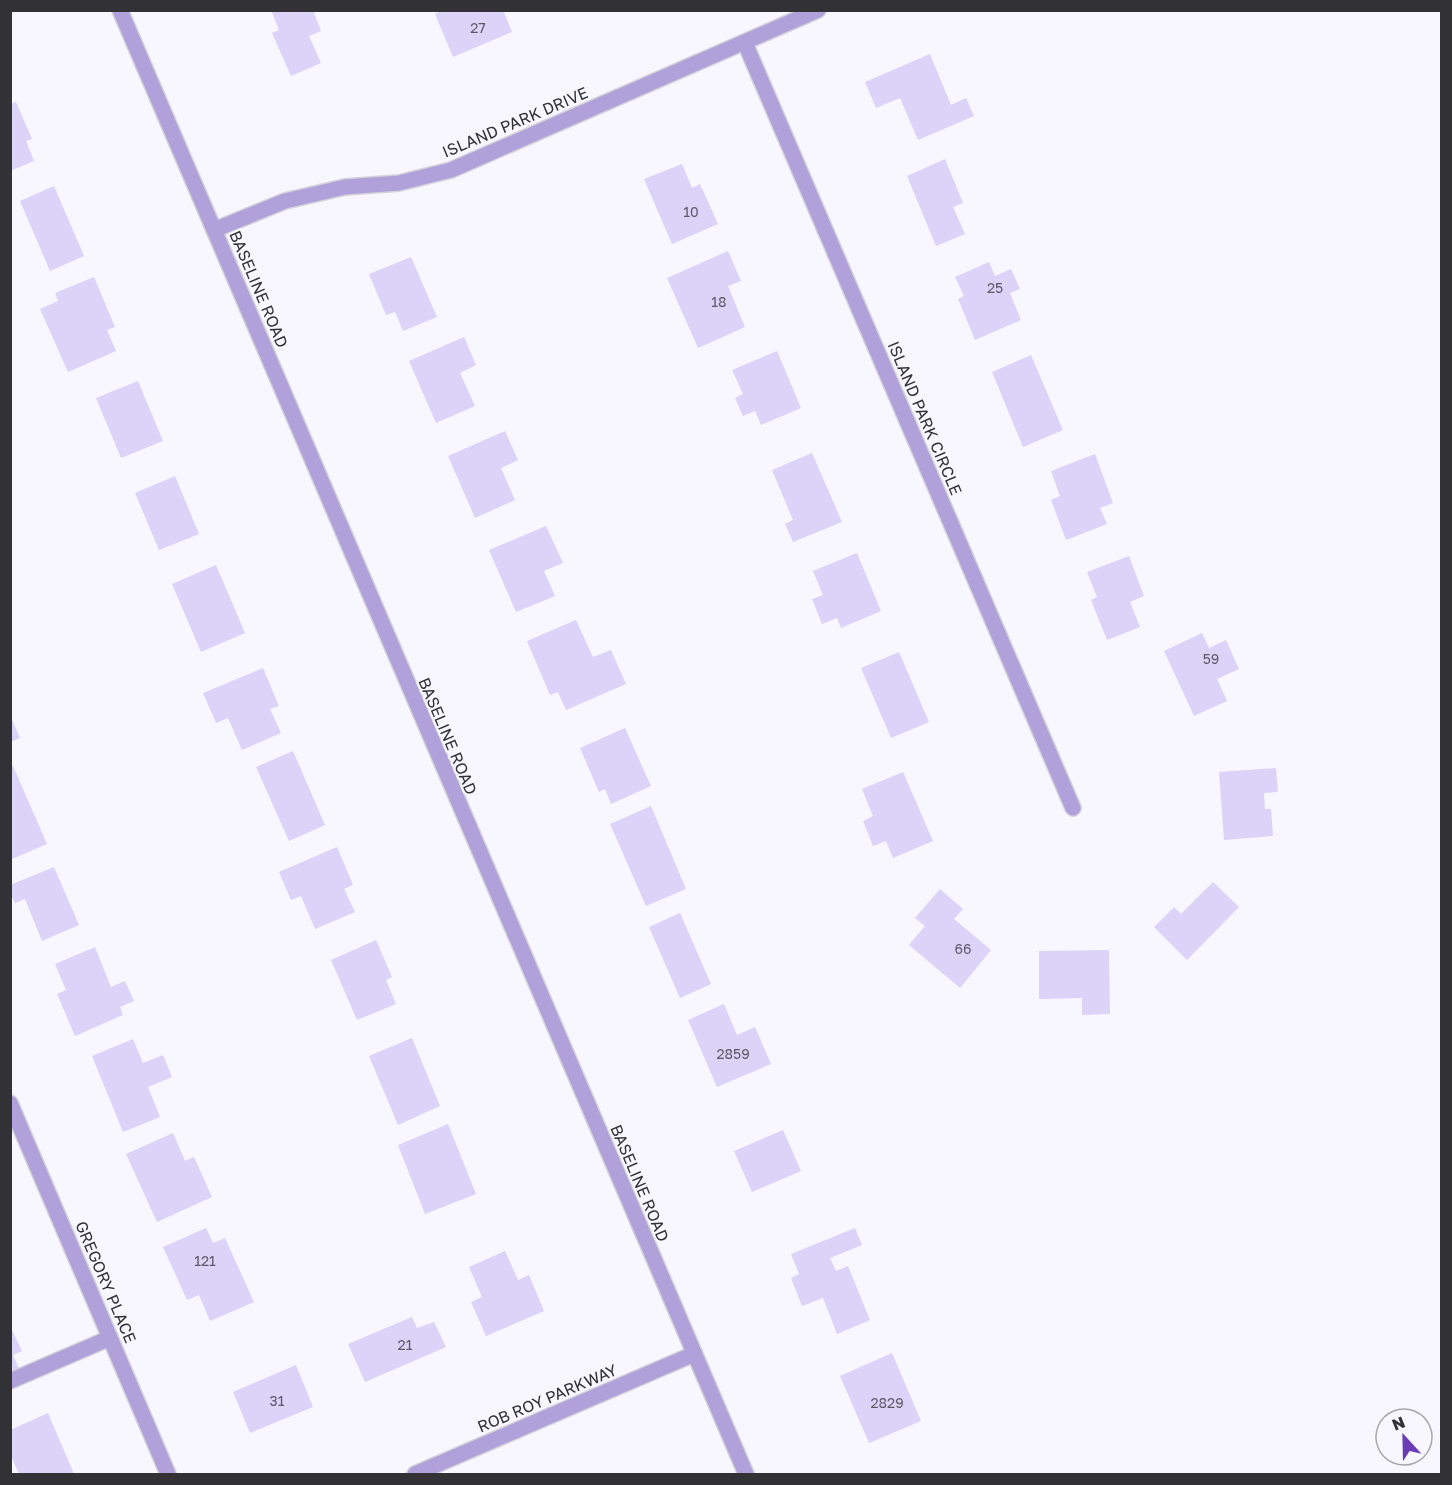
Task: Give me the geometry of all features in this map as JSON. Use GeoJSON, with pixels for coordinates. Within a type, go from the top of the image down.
{"type":"FeatureCollection","features":[{"type":"Feature","properties":{"kind":"street","name":"BASELINE ROAD"},"geometry":{"type":"LineString","coordinates":[[120,10],[746,1474]]}},
{"type":"Feature","properties":{"kind":"street","name":"ISLAND PARK DRIVE"},"geometry":{"type":"LineString","coordinates":[[214,230],[285,201],[345,187],[399,183],[451,170],[818,10]]}},
{"type":"Feature","properties":{"kind":"street","name":"ISLAND PARK CIRCLE"},"geometry":{"type":"LineString","coordinates":[[745,43],[1073,808]]}},
{"type":"Feature","properties":{"kind":"street","name":"GREGORY PLACE"},"geometry":{"type":"LineString","coordinates":[[10,1103],[168,1474]]}},
{"type":"Feature","properties":{"kind":"street"},"geometry":{"type":"LineString","coordinates":[[10,1381],[110,1338]]}},
{"type":"Feature","properties":{"kind":"street","name":"ROB ROY PARKWAY"},"geometry":{"type":"LineString","coordinates":[[415,1474],[694,1354]]}},
{"type":"Feature","properties":{"kind":"building"},"geometry":{"type":"Polygon","coordinates":[[[271,10],[313,10],[321,31],[309,36],[321,63],[291,76],[272,33],[279,30],[271,10]]]}},
{"type":"Feature","properties":{"kind":"building"},"geometry":{"type":"Polygon","coordinates":[[[443,10],[503,10],[512,32],[453,57],[435,14],[443,10]]]}},
{"type":"Feature","properties":{"kind":"building"},"geometry":{"type":"Polygon","coordinates":[[[930,54],[951,105],[966,98],[974,116],[918,140],[900,98],[876,108],[865,82],[930,54]]]}},
{"type":"Feature","properties":{"kind":"building"},"geometry":{"type":"Polygon","coordinates":[[[16,102],[32,139],[26,141],[34,161],[10,171],[10,104],[16,102]]]}},
{"type":"Feature","properties":{"kind":"building"},"geometry":{"type":"Polygon","coordinates":[[[945,159],[963,203],[953,207],[965,234],[936,246],[907,176],[945,159]]]}},
{"type":"Feature","properties":{"kind":"building"},"geometry":{"type":"Polygon","coordinates":[[[682,164],[692,188],[700,184],[718,224],[672,244],[644,179],[682,164]]]}},
{"type":"Feature","properties":{"kind":"building"},"geometry":{"type":"Polygon","coordinates":[[[54,186],[84,256],[50,271],[20,201],[54,186]]]}},
{"type":"Feature","properties":{"kind":"building"},"geometry":{"type":"Polygon","coordinates":[[[728,251],[741,281],[728,286],[745,327],[698,348],[667,278],[728,251]]]}},
{"type":"Feature","properties":{"kind":"building"},"geometry":{"type":"Polygon","coordinates":[[[411,257],[437,317],[403,331],[395,312],[386,315],[369,274],[411,257]]]}},
{"type":"Feature","properties":{"kind":"building"},"geometry":{"type":"Polygon","coordinates":[[[989,262],[995,276],[1011,269],[1020,289],[1010,293],[1021,320],[975,340],[958,299],[964,296],[955,277],[989,262]]]}},
{"type":"Feature","properties":{"kind":"building"},"geometry":{"type":"Polygon","coordinates":[[[94,277],[115,327],[107,330],[116,351],[68,372],[40,309],[58,301],[55,293],[94,277]]]}},
{"type":"Feature","properties":{"kind":"building"},"geometry":{"type":"Polygon","coordinates":[[[464,337],[476,365],[460,373],[475,406],[436,423],[409,361],[464,337]]]}},
{"type":"Feature","properties":{"kind":"building"},"geometry":{"type":"Polygon","coordinates":[[[777,351],[801,408],[761,425],[755,411],[743,416],[735,398],[743,394],[732,370],[777,351]]]}},
{"type":"Feature","properties":{"kind":"building"},"geometry":{"type":"Polygon","coordinates":[[[1031,355],[1063,430],[1023,447],[992,372],[1031,355]]]}},
{"type":"Feature","properties":{"kind":"building"},"geometry":{"type":"Polygon","coordinates":[[[138,381],[163,441],[121,458],[96,398],[138,381]]]}},
{"type":"Feature","properties":{"kind":"building"},"geometry":{"type":"Polygon","coordinates":[[[505,431],[518,460],[501,468],[515,500],[475,518],[448,456],[505,431]]]}},
{"type":"Feature","properties":{"kind":"building"},"geometry":{"type":"Polygon","coordinates":[[[812,453],[842,522],[793,542],[785,524],[793,520],[772,470],[812,453]]]}},
{"type":"Feature","properties":{"kind":"building"},"geometry":{"type":"Polygon","coordinates":[[[1095,454],[1113,503],[1100,508],[1107,524],[1066,540],[1051,500],[1060,496],[1051,471],[1095,454]]]}},
{"type":"Feature","properties":{"kind":"building"},"geometry":{"type":"Polygon","coordinates":[[[175,476],[199,534],[159,550],[135,493],[175,476]]]}},
{"type":"Feature","properties":{"kind":"building"},"geometry":{"type":"Polygon","coordinates":[[[546,526],[563,563],[544,571],[555,596],[516,612],[489,550],[546,526]]]}},
{"type":"Feature","properties":{"kind":"building"},"geometry":{"type":"Polygon","coordinates":[[[857,553],[881,611],[841,628],[837,618],[822,624],[812,599],[823,595],[813,571],[857,553]]]}},
{"type":"Feature","properties":{"kind":"building"},"geometry":{"type":"Polygon","coordinates":[[[1129,556],[1144,596],[1130,602],[1140,627],[1107,640],[1091,600],[1097,597],[1087,572],[1129,556]]]}},
{"type":"Feature","properties":{"kind":"building"},"geometry":{"type":"Polygon","coordinates":[[[216,565],[245,633],[201,652],[172,584],[216,565]]]}},
{"type":"Feature","properties":{"kind":"building"},"geometry":{"type":"Polygon","coordinates":[[[576,620],[593,657],[611,650],[626,684],[566,710],[558,692],[550,695],[527,641],[576,620]]]}},
{"type":"Feature","properties":{"kind":"building"},"geometry":{"type":"Polygon","coordinates":[[[1202,633],[1209,648],[1226,640],[1239,669],[1217,679],[1227,701],[1194,716],[1164,651],[1202,633]]]}},
{"type":"Feature","properties":{"kind":"building"},"geometry":{"type":"Polygon","coordinates":[[[899,652],[929,722],[891,738],[861,668],[899,652]]]}},
{"type":"Feature","properties":{"kind":"building"},"geometry":{"type":"Polygon","coordinates":[[[263,668],[279,706],[270,709],[281,733],[242,750],[228,718],[216,723],[203,693],[263,668]]]}},
{"type":"Feature","properties":{"kind":"building"},"geometry":{"type":"Polygon","coordinates":[[[10,715],[20,738],[10,742],[10,715]]]}},
{"type":"Feature","properties":{"kind":"building"},"geometry":{"type":"Polygon","coordinates":[[[625,728],[651,786],[611,804],[605,789],[599,792],[580,748],[625,728]]]}},
{"type":"Feature","properties":{"kind":"building"},"geometry":{"type":"Polygon","coordinates":[[[293,751],[325,825],[289,841],[256,767],[293,751]]]}},
{"type":"Feature","properties":{"kind":"building"},"geometry":{"type":"Polygon","coordinates":[[[13,766],[47,844],[12,859],[10,855],[10,767],[13,766]]]}},
{"type":"Feature","properties":{"kind":"building"},"geometry":{"type":"Polygon","coordinates":[[[1276,768],[1278,792],[1264,793],[1265,809],[1271,809],[1273,836],[1224,840],[1219,772],[1276,768]]]}},
{"type":"Feature","properties":{"kind":"building"},"geometry":{"type":"Polygon","coordinates":[[[903,772],[933,841],[893,858],[886,841],[873,846],[863,821],[873,816],[862,789],[903,772]]]}},
{"type":"Feature","properties":{"kind":"building"},"geometry":{"type":"Polygon","coordinates":[[[651,806],[686,889],[646,906],[610,824],[651,806]]]}},
{"type":"Feature","properties":{"kind":"building"},"geometry":{"type":"Polygon","coordinates":[[[337,847],[353,885],[344,889],[355,912],[315,929],[301,896],[291,900],[279,872],[337,847]]]}},
{"type":"Feature","properties":{"kind":"building"},"geometry":{"type":"Polygon","coordinates":[[[54,867],[79,925],[42,941],[25,899],[15,903],[10,893],[10,885],[54,867]]]}},
{"type":"Feature","properties":{"kind":"building"},"geometry":{"type":"Polygon","coordinates":[[[1213,882],[1239,907],[1187,960],[1154,927],[1174,907],[1181,914],[1213,882]]]}},
{"type":"Feature","properties":{"kind":"building"},"geometry":{"type":"Polygon","coordinates":[[[940,889],[963,909],[954,919],[991,950],[960,988],[909,945],[925,926],[915,918],[940,889]]]}},
{"type":"Feature","properties":{"kind":"building"},"geometry":{"type":"Polygon","coordinates":[[[680,913],[711,984],[680,998],[649,927],[680,913]]]}},
{"type":"Feature","properties":{"kind":"building"},"geometry":{"type":"Polygon","coordinates":[[[376,940],[392,977],[386,980],[396,1004],[357,1020],[331,960],[376,940]]]}},
{"type":"Feature","properties":{"kind":"building"},"geometry":{"type":"Polygon","coordinates":[[[95,947],[111,987],[125,981],[134,1001],[120,1007],[123,1015],[75,1036],[57,994],[66,990],[55,964],[95,947]]]}},
{"type":"Feature","properties":{"kind":"building"},"geometry":{"type":"Polygon","coordinates":[[[1109,950],[1110,1014],[1082,1015],[1082,998],[1039,999],[1039,951],[1109,950]]]}},
{"type":"Feature","properties":{"kind":"building"},"geometry":{"type":"Polygon","coordinates":[[[724,1004],[737,1035],[755,1027],[771,1064],[717,1087],[688,1020],[724,1004]]]}},
{"type":"Feature","properties":{"kind":"building"},"geometry":{"type":"Polygon","coordinates":[[[412,1038],[440,1106],[398,1125],[369,1056],[412,1038]]]}},
{"type":"Feature","properties":{"kind":"building"},"geometry":{"type":"Polygon","coordinates":[[[133,1039],[143,1063],[163,1055],[172,1077],[148,1087],[160,1117],[123,1132],[92,1056],[133,1039]]]}},
{"type":"Feature","properties":{"kind":"building"},"geometry":{"type":"Polygon","coordinates":[[[448,1124],[476,1194],[425,1214],[398,1145],[448,1124]]]}},
{"type":"Feature","properties":{"kind":"building"},"geometry":{"type":"Polygon","coordinates":[[[783,1130],[801,1171],[752,1192],[734,1151],[783,1130]]]}},
{"type":"Feature","properties":{"kind":"building"},"geometry":{"type":"Polygon","coordinates":[[[173,1133],[185,1161],[194,1157],[212,1197],[157,1222],[126,1154],[173,1133]]]}},
{"type":"Feature","properties":{"kind":"building"},"geometry":{"type":"Polygon","coordinates":[[[206,1228],[213,1243],[225,1238],[254,1302],[210,1321],[199,1295],[187,1300],[163,1247],[206,1228]]]}},
{"type":"Feature","properties":{"kind":"building"},"geometry":{"type":"Polygon","coordinates":[[[855,1228],[862,1245],[830,1258],[836,1271],[848,1266],[870,1320],[837,1334],[823,1298],[802,1306],[791,1278],[799,1274],[791,1254],[855,1228]]]}},
{"type":"Feature","properties":{"kind":"building"},"geometry":{"type":"Polygon","coordinates":[[[505,1251],[518,1280],[529,1275],[544,1311],[486,1336],[471,1302],[482,1297],[469,1267],[505,1251]]]}},
{"type":"Feature","properties":{"kind":"building"},"geometry":{"type":"Polygon","coordinates":[[[412,1317],[417,1328],[434,1322],[446,1347],[365,1382],[348,1344],[412,1317]]]}},
{"type":"Feature","properties":{"kind":"building"},"geometry":{"type":"Polygon","coordinates":[[[10,1326],[22,1351],[13,1355],[24,1380],[10,1386],[10,1326]]]}},
{"type":"Feature","properties":{"kind":"building"},"geometry":{"type":"Polygon","coordinates":[[[892,1353],[921,1421],[869,1443],[840,1376],[892,1353]]]}},
{"type":"Feature","properties":{"kind":"building"},"geometry":{"type":"Polygon","coordinates":[[[296,1365],[313,1407],[250,1433],[233,1392],[296,1365]]]}},
{"type":"Feature","properties":{"kind":"building"},"geometry":{"type":"Polygon","coordinates":[[[48,1413],[74,1474],[19,1474],[12,1458],[10,1459],[10,1430],[48,1413]]]}}]}
